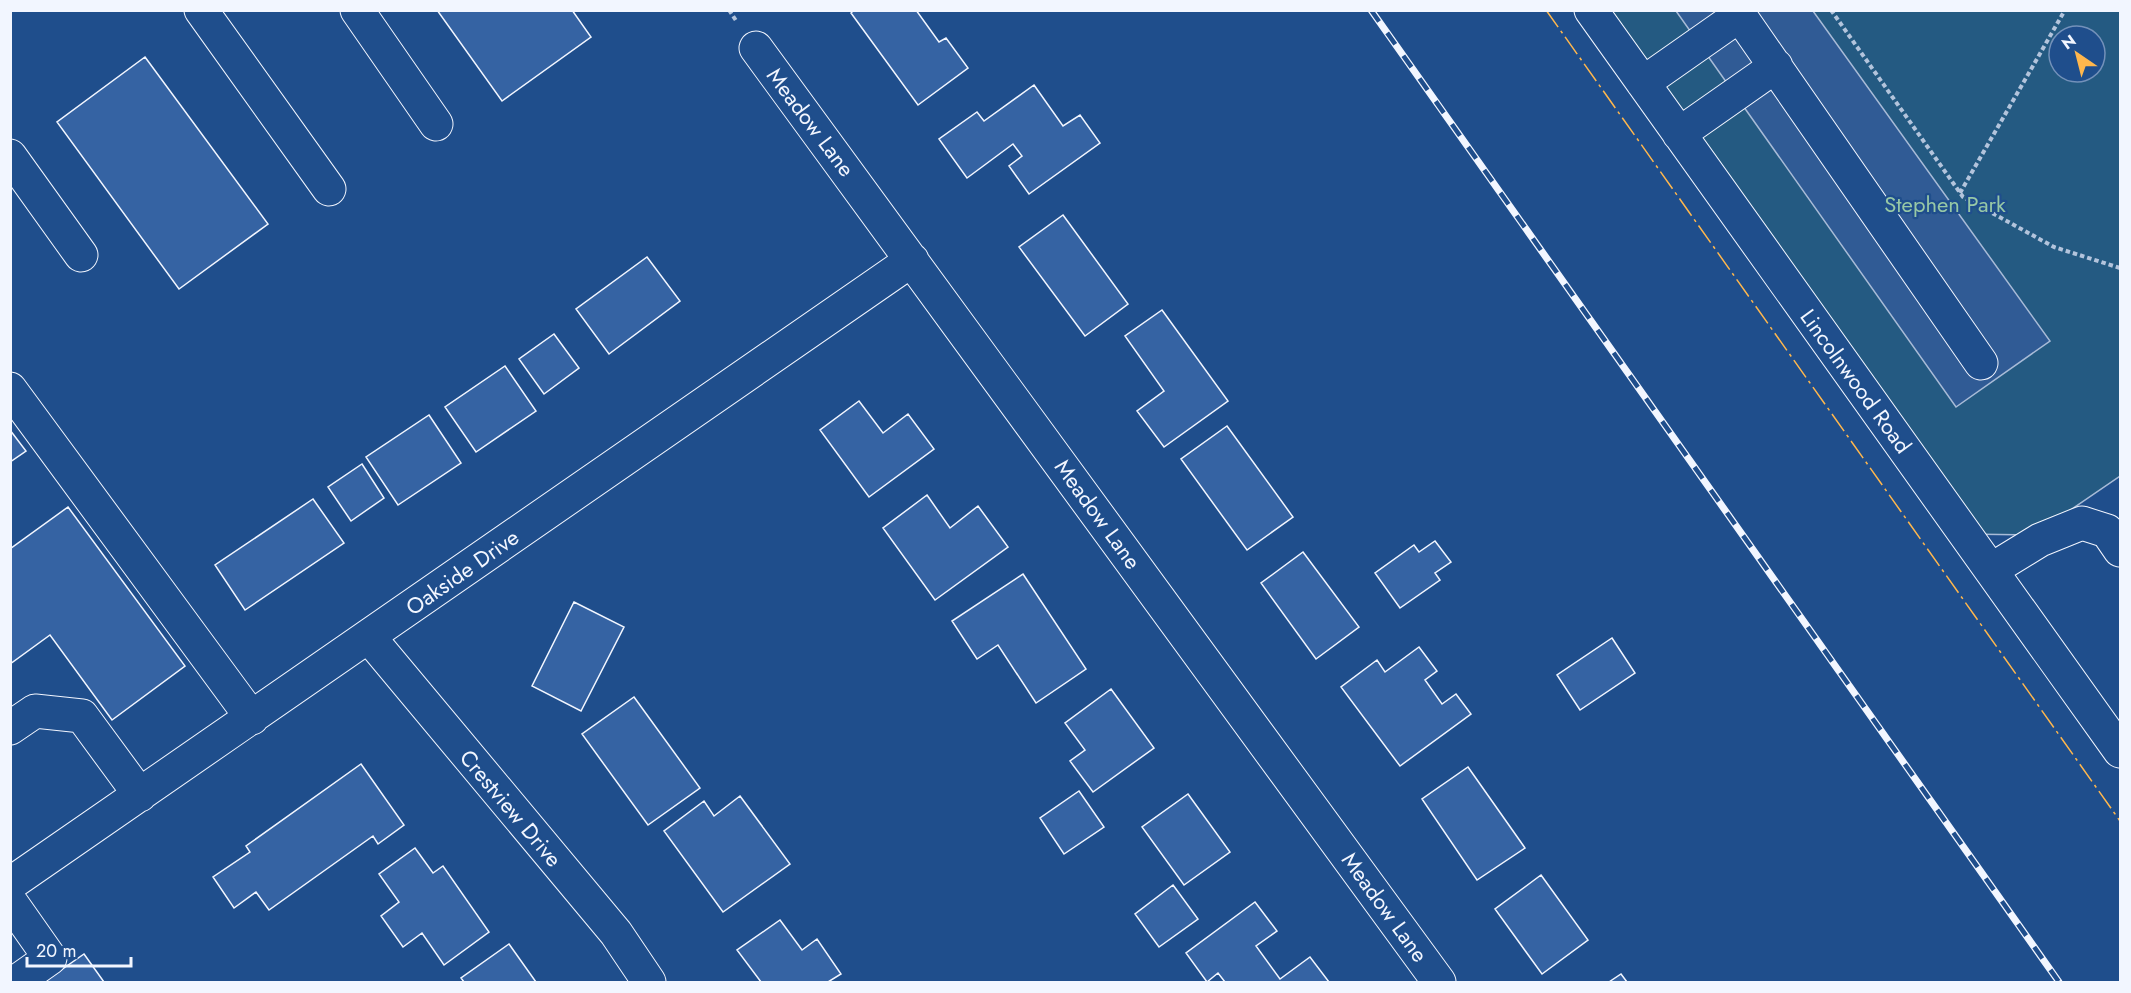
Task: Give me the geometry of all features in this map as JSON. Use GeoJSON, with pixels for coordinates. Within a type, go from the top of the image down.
{"type":"FeatureCollection","features":[{"type":"Feature","properties":{"kind":"street"},"geometry":{"type":"LineString","coordinates":[[201,10],[329,189]]}},
{"type":"Feature","properties":{"kind":"street"},"geometry":{"type":"LineString","coordinates":[[357,10],[436,124]]}},
{"type":"Feature","properties":{"kind":"street","name":"Lincolnwood Road"},"geometry":{"type":"LineString","coordinates":[[1591,10],[2121,751]]}},
{"type":"Feature","properties":{"kind":"street"},"geometry":{"type":"LineString","coordinates":[[1642,83],[1738,13],[1981,363]]}},
{"type":"Feature","properties":{"kind":"street","name":"Meadow Lane"},"geometry":{"type":"LineString","coordinates":[[756,48],[1439,982]]}},
{"type":"Feature","properties":{"kind":"street"},"geometry":{"type":"LineString","coordinates":[[1679,134],[1776,66]]}},
{"type":"Feature","properties":{"kind":"street"},"geometry":{"type":"LineString","coordinates":[[10,156],[81,255]]}},
{"type":"Feature","properties":{"kind":"street","name":"Oakside Drive"},"geometry":{"type":"LineString","coordinates":[[10,884],[912,260]]}},
{"type":"Feature","properties":{"kind":"street"},"geometry":{"type":"LineString","coordinates":[[10,389],[252,718]]}},
{"type":"Feature","properties":{"kind":"street"},"geometry":{"type":"LineString","coordinates":[[1991,570],[2040,540],[2082,523],[2116,533]]}},
{"type":"Feature","properties":{"kind":"street","name":"Crestview Drive"},"geometry":{"type":"LineString","coordinates":[[369,637],[616,933],[649,982]]}},
{"type":"Feature","properties":{"kind":"street"},"geometry":{"type":"LineString","coordinates":[[10,728],[35,711],[82,716],[140,795]]}},
{"type":"Feature","properties":{"kind":"street"},"geometry":{"type":"LineString","coordinates":[[10,902],[50,958],[16,982]]}},
{"type":"Feature","properties":{"kind":"path"},"geometry":{"type":"LineString","coordinates":[[1831,10],[1963,197],[2054,247],[2121,268]]}},
{"type":"Feature","properties":{"kind":"path"},"geometry":{"type":"LineString","coordinates":[[1960,194],[2065,10]]}},
{"type":"Feature","properties":{"kind":"green space","name":"Stephen Park"},"geometry":{"type":"Polygon","coordinates":[[[1591,11],[2120,11],[2120,476],[2034,535],[1965,534],[1591,11]]]}},
{"type":"Feature","properties":{"kind":"shaded area"},"geometry":{"type":"Polygon","coordinates":[[[1676,11],[1813,11],[2050,341],[1956,407],[1676,11]]]}},
{"type":"Feature","properties":{"kind":"building"},"geometry":{"type":"Polygon","coordinates":[[[437,10],[572,10],[591,37],[502,101],[437,10]]]}},
{"type":"Feature","properties":{"kind":"building"},"geometry":{"type":"Polygon","coordinates":[[[854,10],[916,10],[939,42],[946,38],[968,68],[918,105],[851,13],[854,10]]]}},
{"type":"Feature","properties":{"kind":"building"},"geometry":{"type":"Polygon","coordinates":[[[145,57],[268,224],[179,289],[57,122],[145,57]]]}},
{"type":"Feature","properties":{"kind":"building"},"geometry":{"type":"Polygon","coordinates":[[[1034,85],[1063,126],[1080,115],[1100,143],[1029,194],[1009,166],[1022,156],[1013,144],[967,178],[939,139],[977,112],[984,121],[1034,85]]]}},
{"type":"Feature","properties":{"kind":"building"},"geometry":{"type":"Polygon","coordinates":[[[1063,215],[1128,304],[1085,336],[1019,247],[1063,215]]]}},
{"type":"Feature","properties":{"kind":"building"},"geometry":{"type":"Polygon","coordinates":[[[647,257],[680,301],[609,354],[576,309],[647,257]]]}},
{"type":"Feature","properties":{"kind":"building"},"geometry":{"type":"Polygon","coordinates":[[[1162,310],[1228,401],[1164,447],[1137,411],[1164,391],[1125,336],[1162,310]]]}},
{"type":"Feature","properties":{"kind":"building"},"geometry":{"type":"Polygon","coordinates":[[[554,334],[579,368],[544,394],[519,359],[554,334]]]}},
{"type":"Feature","properties":{"kind":"building"},"geometry":{"type":"Polygon","coordinates":[[[505,366],[536,411],[476,452],[445,407],[505,366]]]}},
{"type":"Feature","properties":{"kind":"building"},"geometry":{"type":"Polygon","coordinates":[[[859,401],[883,433],[908,414],[934,449],[869,497],[820,430],[859,401]]]}},
{"type":"Feature","properties":{"kind":"building"},"geometry":{"type":"Polygon","coordinates":[[[429,415],[461,463],[398,505],[366,457],[429,415]]]}},
{"type":"Feature","properties":{"kind":"building"},"geometry":{"type":"Polygon","coordinates":[[[1227,426],[1293,517],[1247,550],[1181,459],[1227,426]]]}},
{"type":"Feature","properties":{"kind":"building"},"geometry":{"type":"Polygon","coordinates":[[[10,430],[26,451],[10,462],[10,430]]]}},
{"type":"Feature","properties":{"kind":"building"},"geometry":{"type":"Polygon","coordinates":[[[362,464],[384,498],[351,521],[328,487],[362,464]]]}},
{"type":"Feature","properties":{"kind":"building"},"geometry":{"type":"Polygon","coordinates":[[[927,495],[950,528],[978,506],[1008,547],[935,600],[883,528],[927,495]]]}},
{"type":"Feature","properties":{"kind":"building"},"geometry":{"type":"Polygon","coordinates":[[[313,499],[344,543],[245,610],[215,565],[313,499]]]}},
{"type":"Feature","properties":{"kind":"building"},"geometry":{"type":"Polygon","coordinates":[[[68,507],[185,666],[112,720],[50,635],[10,664],[10,549],[68,507]]]}},
{"type":"Feature","properties":{"kind":"building"},"geometry":{"type":"Polygon","coordinates":[[[1435,541],[1451,562],[1435,573],[1440,580],[1400,608],[1375,573],[1414,545],[1419,552],[1435,541]]]}},
{"type":"Feature","properties":{"kind":"building"},"geometry":{"type":"Polygon","coordinates":[[[1303,552],[1359,627],[1316,659],[1261,583],[1303,552]]]}},
{"type":"Feature","properties":{"kind":"building"},"geometry":{"type":"Polygon","coordinates":[[[1023,574],[1086,669],[1036,703],[998,645],[977,659],[952,621],[1023,574]]]}},
{"type":"Feature","properties":{"kind":"building"},"geometry":{"type":"Polygon","coordinates":[[[574,602],[624,627],[581,711],[532,686],[574,602]]]}},
{"type":"Feature","properties":{"kind":"building"},"geometry":{"type":"Polygon","coordinates":[[[1612,638],[1635,673],[1580,710],[1557,675],[1612,638]]]}},
{"type":"Feature","properties":{"kind":"building"},"geometry":{"type":"Polygon","coordinates":[[[1419,647],[1437,671],[1425,680],[1442,704],[1456,694],[1471,714],[1400,766],[1341,687],[1377,660],[1385,672],[1419,647]]]}},
{"type":"Feature","properties":{"kind":"building"},"geometry":{"type":"Polygon","coordinates":[[[1111,689],[1154,748],[1093,792],[1070,761],[1085,750],[1065,723],[1111,689]]]}},
{"type":"Feature","properties":{"kind":"building"},"geometry":{"type":"Polygon","coordinates":[[[634,697],[700,788],[648,825],[582,734],[634,697]]]}},
{"type":"Feature","properties":{"kind":"building"},"geometry":{"type":"Polygon","coordinates":[[[361,764],[404,825],[378,844],[373,836],[269,910],[256,892],[234,908],[213,877],[250,852],[246,846],[361,764]]]}},
{"type":"Feature","properties":{"kind":"building"},"geometry":{"type":"Polygon","coordinates":[[[1468,767],[1525,848],[1477,880],[1422,799],[1468,767]]]}},
{"type":"Feature","properties":{"kind":"building"},"geometry":{"type":"Polygon","coordinates":[[[1079,791],[1104,827],[1064,854],[1040,818],[1079,791]]]}},
{"type":"Feature","properties":{"kind":"building"},"geometry":{"type":"Polygon","coordinates":[[[1188,794],[1230,852],[1184,885],[1142,827],[1188,794]]]}},
{"type":"Feature","properties":{"kind":"building"},"geometry":{"type":"Polygon","coordinates":[[[740,796],[790,864],[723,912],[664,831],[704,801],[714,816],[740,796]]]}},
{"type":"Feature","properties":{"kind":"building"},"geometry":{"type":"Polygon","coordinates":[[[415,848],[433,873],[443,866],[489,932],[444,965],[422,933],[403,947],[381,916],[399,902],[379,874],[415,848]]]}},
{"type":"Feature","properties":{"kind":"building"},"geometry":{"type":"Polygon","coordinates":[[[1541,875],[1588,940],[1542,974],[1495,909],[1541,875]]]}},
{"type":"Feature","properties":{"kind":"building"},"geometry":{"type":"Polygon","coordinates":[[[1173,885],[1198,919],[1159,947],[1135,914],[1173,885]]]}},
{"type":"Feature","properties":{"kind":"building"},"geometry":{"type":"Polygon","coordinates":[[[1255,902],[1277,931],[1256,946],[1280,979],[1310,957],[1329,982],[1225,982],[1218,973],[1207,982],[1186,953],[1255,902]]]}},
{"type":"Feature","properties":{"kind":"building"},"geometry":{"type":"Polygon","coordinates":[[[780,920],[802,950],[817,939],[841,974],[828,982],[761,982],[737,950],[780,920]]]}},
{"type":"Feature","properties":{"kind":"building"},"geometry":{"type":"Polygon","coordinates":[[[509,944],[536,982],[464,982],[461,978],[509,944]]]}},
{"type":"Feature","properties":{"kind":"building"},"geometry":{"type":"Polygon","coordinates":[[[84,954],[104,982],[44,982],[84,954]]]}},
{"type":"Feature","properties":{"kind":"building"},"geometry":{"type":"Polygon","coordinates":[[[1621,974],[1627,982],[1609,982],[1621,974]]]}},
{"type":"Feature","properties":{"kind":"railway"},"geometry":{"type":"LineString","coordinates":[[1371,10],[2059,982]]}},
{"type":"Feature","properties":{"kind":"power"},"geometry":{"type":"LineString","coordinates":[[1546,10],[2120,821]]}}]}
